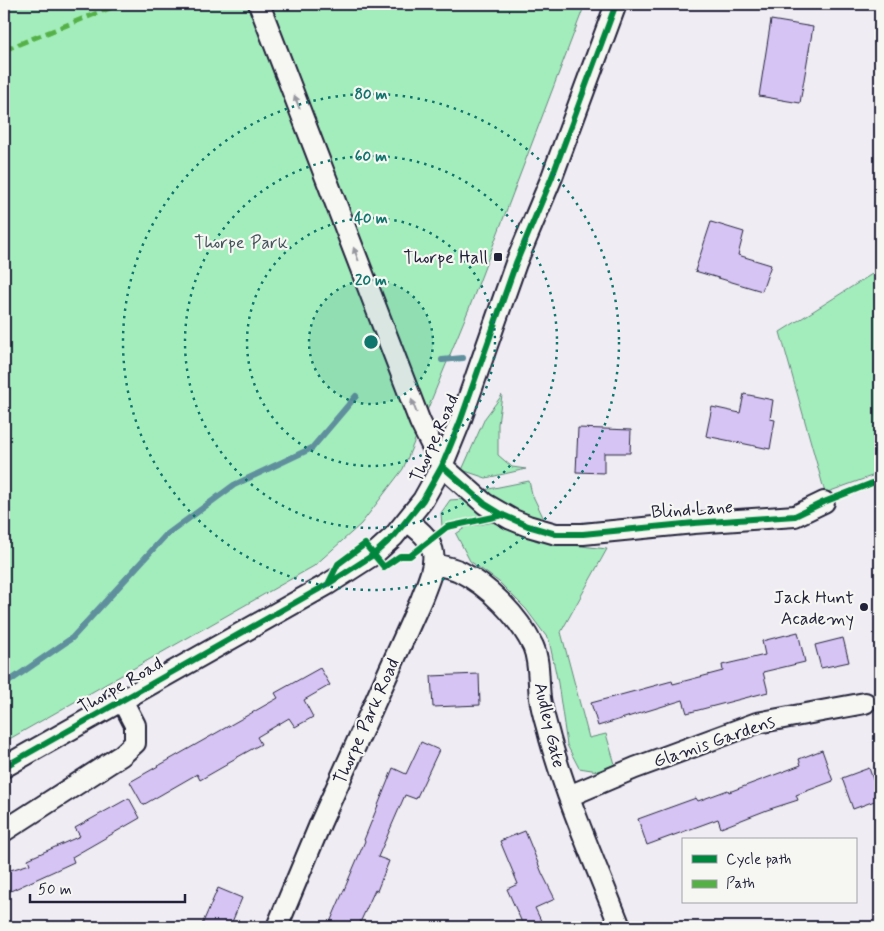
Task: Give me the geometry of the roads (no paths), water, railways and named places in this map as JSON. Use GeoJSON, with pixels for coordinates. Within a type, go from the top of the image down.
{"type":"FeatureCollection","features":[{"type":"Feature","properties":{"kind":"street"},"geometry":{"type":"LineString","coordinates":[[259,4],[420,422],[442,466]]}},
{"type":"Feature","properties":{"kind":"street","name":"Thorpe Road"},"geometry":{"type":"LineString","coordinates":[[4,767],[328,584],[373,554],[394,536],[423,500],[442,466],[460,422],[516,263],[552,177],[616,4]]}},
{"type":"Feature","properties":{"kind":"street","name":"Blind Lane"},"geometry":{"type":"LineString","coordinates":[[442,466],[485,504],[503,515],[528,526],[556,534],[583,534],[694,523],[794,516],[824,502]]}},
{"type":"Feature","properties":{"kind":"street"},"geometry":{"type":"LineString","coordinates":[[406,521],[420,530],[429,541],[434,553],[434,564]]}},
{"type":"Feature","properties":{"kind":"street","name":"Audley Gate"},"geometry":{"type":"LineString","coordinates":[[434,564],[458,571],[480,584],[502,604],[518,623],[533,646],[537,660],[540,699],[550,740],[569,796],[620,927]]}},
{"type":"Feature","properties":{"kind":"street","name":"Thorpe Park Road"},"geometry":{"type":"LineString","coordinates":[[277,927],[325,813],[421,600],[434,564]]}},
{"type":"Feature","properties":{"kind":"street"},"geometry":{"type":"LineString","coordinates":[[4,831],[122,755],[135,743],[135,725],[122,700]]}},
{"type":"Feature","properties":{"kind":"street","name":"Glamis Gardens"},"geometry":{"type":"LineString","coordinates":[[569,796],[635,768],[757,723],[865,703]]}},
{"type":"Feature","properties":{"kind":"waterway"},"geometry":{"type":"LineString","coordinates":[[442,360],[463,358]]}},
{"type":"Feature","properties":{"kind":"waterway"},"geometry":{"type":"LineString","coordinates":[[4,685],[72,638],[165,536],[234,485],[312,448],[356,396]]}},
{"type":"Feature","properties":{"kind":"place","name":"Thorpe Hall"},"geometry":{"type":"Point","coordinates":[498,257]}},
{"type":"Feature","properties":{"kind":"place","name":"Jack Hunt Academy"},"geometry":{"type":"Point","coordinates":[864,607]}},
{"type":"Feature","properties":{"kind":"park label","name":"Thorpe Park"},"geometry":{"type":"Point","coordinates":[241,242]}}]}
